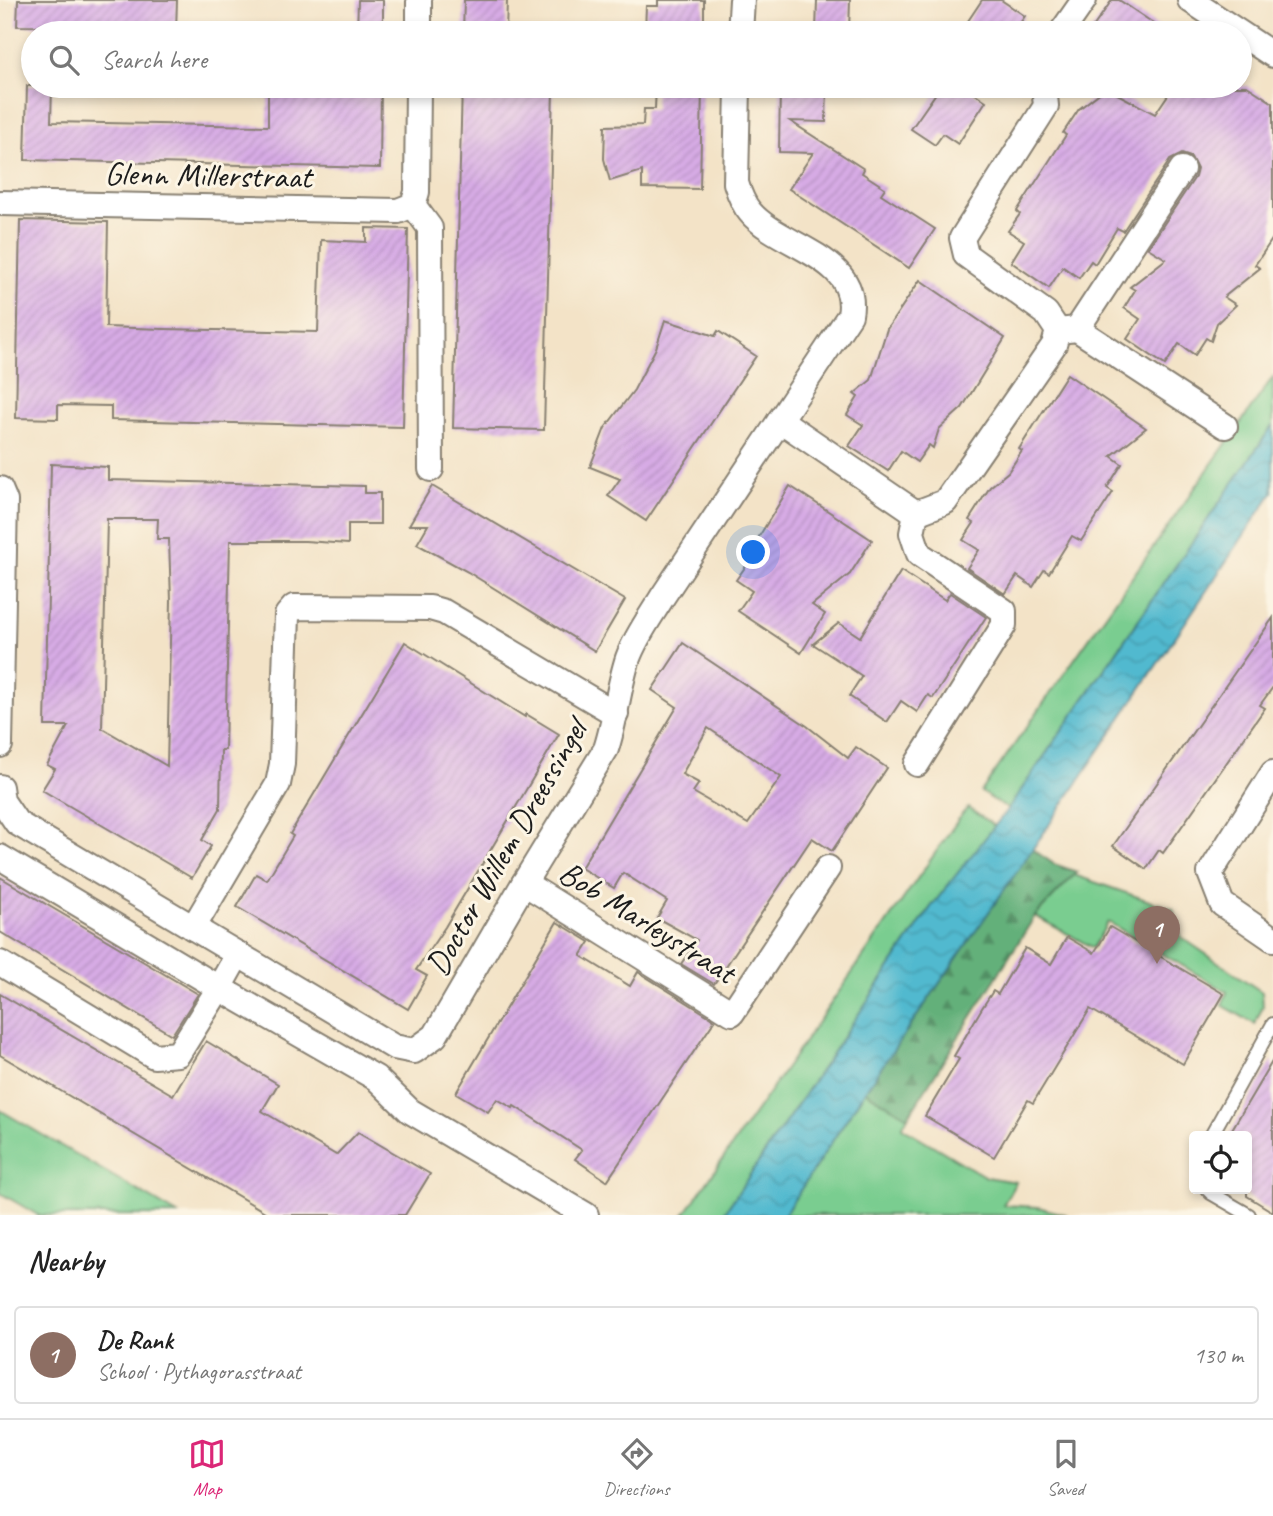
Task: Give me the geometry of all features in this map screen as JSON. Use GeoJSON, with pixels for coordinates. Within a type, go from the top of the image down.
{"type":"FeatureCollection","features":[{"type":"Feature","properties":{"kind":"street"},"geometry":{"type":"LineString","coordinates":[[419,0],[419,21]]}},
{"type":"Feature","properties":{"kind":"street"},"geometry":{"type":"LineString","coordinates":[[741,21],[742,0]]}},
{"type":"Feature","properties":{"kind":"street"},"geometry":{"type":"LineString","coordinates":[[1069,21],[1084,0]]}},
{"type":"Feature","properties":{"kind":"street"},"geometry":{"type":"LineString","coordinates":[[1190,0],[1222,21]]}},
{"type":"Feature","properties":{"kind":"street"},"geometry":{"type":"LineString","coordinates":[[1252,41],[1273,55]]}},
{"type":"Feature","properties":{"kind":"street"},"geometry":{"type":"LineString","coordinates":[[418,98],[416,192],[413,205],[430,228],[430,469]]}},
{"type":"Feature","properties":{"kind":"street","name":"Doctor Willem Dreessingel"},"geometry":{"type":"LineString","coordinates":[[1,797],[17,823],[394,1046],[414,1051],[435,1036],[606,749],[627,661],[634,644],[850,315],[852,303],[849,289],[837,271],[756,218],[740,195],[736,183],[738,98]]}},
{"type":"Feature","properties":{"kind":"street"},"geometry":{"type":"LineString","coordinates":[[1045,98],[1046,106],[962,238],[966,255],[1067,330],[1225,426]]}},
{"type":"Feature","properties":{"kind":"street"},"geometry":{"type":"LineString","coordinates":[[916,513],[945,502],[1054,345],[1182,169]]}},
{"type":"Feature","properties":{"kind":"street","name":"Glenn Millerstraat"},"geometry":{"type":"LineString","coordinates":[[0,203],[398,211],[413,205]]}},
{"type":"Feature","properties":{"kind":"street"},"geometry":{"type":"LineString","coordinates":[[780,420],[916,513]]}},
{"type":"Feature","properties":{"kind":"street"},"geometry":{"type":"LineString","coordinates":[[0,489],[5,501],[0,745]]}},
{"type":"Feature","properties":{"kind":"street"},"geometry":{"type":"LineString","coordinates":[[916,513],[912,533],[919,554],[1004,611],[1004,625],[917,764]]}},
{"type":"Feature","properties":{"kind":"street"},"geometry":{"type":"LineString","coordinates":[[192,928],[278,784],[282,764],[287,615],[294,607],[430,608],[444,612],[616,714]]}},
{"type":"Feature","properties":{"kind":"street"},"geometry":{"type":"LineString","coordinates":[[1273,774],[1210,873],[1222,904],[1273,939]]}},
{"type":"Feature","properties":{"kind":"street"},"geometry":{"type":"LineString","coordinates":[[0,858],[376,1078],[410,1111],[586,1215]]}},
{"type":"Feature","properties":{"kind":"street","name":"Bob Marleystraat"},"geometry":{"type":"LineString","coordinates":[[524,883],[732,1013],[828,868]]}},
{"type":"Feature","properties":{"kind":"street"},"geometry":{"type":"LineString","coordinates":[[0,963],[154,1056],[178,1054],[237,954]]}},
{"type":"Feature","properties":{"kind":"lane"},"geometry":{"type":"LineString","coordinates":[[1214,1131],[1273,1024]]}},
{"type":"Feature","properties":{"kind":"lane"},"geometry":{"type":"LineString","coordinates":[[1212,1194],[1249,1215]]}},
{"type":"Feature","properties":{"kind":"green space"},"geometry":{"type":"Polygon","coordinates":[[[1273,377],[1273,425],[1008,809],[981,792],[1273,377]]]}},
{"type":"Feature","properties":{"kind":"green space"},"geometry":{"type":"Polygon","coordinates":[[[968,808],[995,826],[931,907],[723,1215],[684,1215],[963,813],[968,808]]]}},
{"type":"Feature","properties":{"kind":"green space"},"geometry":{"type":"Polygon","coordinates":[[[1032,849],[1054,864],[1077,872],[1035,916],[908,1117],[865,1091],[1032,849]]]}},
{"type":"Feature","properties":{"kind":"green space"},"geometry":{"type":"Polygon","coordinates":[[[1074,875],[1173,909],[1181,937],[1262,992],[1263,1006],[1255,1024],[1222,1005],[1227,992],[1108,922],[1093,948],[1035,916],[1074,875]]]}},
{"type":"Feature","properties":{"kind":"green space"},"geometry":{"type":"Polygon","coordinates":[[[865,1091],[908,1117],[902,1127],[986,1177],[1016,1182],[1003,1205],[1038,1207],[1067,1215],[784,1215],[865,1091]]]}},
{"type":"Feature","properties":{"kind":"green space"},"geometry":{"type":"Polygon","coordinates":[[[0,1110],[179,1215],[38,1215],[0,1193],[0,1110]]]}},
{"type":"Feature","properties":{"kind":"water"},"geometry":{"type":"Polygon","coordinates":[[[1273,425],[1273,492],[1045,831],[865,1091],[784,1215],[723,1215],[931,907],[1008,809],[1273,425]]]}},
{"type":"Feature","properties":{"kind":"building"},"geometry":{"type":"Polygon","coordinates":[[[18,0],[177,0],[176,21],[21,21],[21,26],[17,26],[18,0]]]}},
{"type":"Feature","properties":{"kind":"building"},"geometry":{"type":"Polygon","coordinates":[[[358,0],[383,0],[383,21],[357,21],[358,0]]]}},
{"type":"Feature","properties":{"kind":"building"},"geometry":{"type":"Polygon","coordinates":[[[464,0],[507,0],[506,21],[463,21],[464,0]]]}},
{"type":"Feature","properties":{"kind":"building"},"geometry":{"type":"Polygon","coordinates":[[[658,0],[704,0],[704,21],[645,21],[646,6],[658,6],[658,0]]]}},
{"type":"Feature","properties":{"kind":"building"},"geometry":{"type":"Polygon","coordinates":[[[817,0],[850,0],[849,21],[816,21],[817,0]]]}},
{"type":"Feature","properties":{"kind":"building"},"geometry":{"type":"Polygon","coordinates":[[[982,0],[1001,0],[1025,16],[1021,21],[968,21],[982,0]]]}},
{"type":"Feature","properties":{"kind":"building"},"geometry":{"type":"Polygon","coordinates":[[[1112,0],[1119,0],[1150,21],[1097,21],[1112,0]]]}},
{"type":"Feature","properties":{"kind":"building"},"geometry":{"type":"Polygon","coordinates":[[[1252,89],[1273,103],[1273,238],[1255,265],[1260,268],[1224,297],[1236,305],[1217,323],[1211,341],[1206,338],[1195,355],[1179,344],[1165,365],[1127,339],[1140,319],[1124,308],[1135,290],[1130,287],[1166,259],[1148,248],[1195,177],[1197,169],[1191,157],[1182,154],[1170,160],[1123,231],[1117,228],[1095,264],[1091,261],[1079,278],[1063,267],[1049,288],[1011,262],[1024,241],[1008,231],[1020,214],[1017,211],[1066,135],[1063,133],[1079,109],[1093,98],[1125,98],[1155,114],[1166,98],[1252,98],[1252,89]]]}},
{"type":"Feature","properties":{"kind":"building"},"geometry":{"type":"Polygon","coordinates":[[[27,98],[52,98],[51,122],[268,126],[268,98],[381,98],[380,168],[25,160],[27,98]]]}},
{"type":"Feature","properties":{"kind":"building"},"geometry":{"type":"Polygon","coordinates":[[[462,98],[553,98],[544,430],[453,428],[462,98]]]}},
{"type":"Feature","properties":{"kind":"building"},"geometry":{"type":"Polygon","coordinates":[[[655,98],[702,98],[700,189],[642,188],[642,171],[610,181],[604,159],[605,126],[643,125],[644,109],[655,109],[655,98]]]}},
{"type":"Feature","properties":{"kind":"building"},"geometry":{"type":"Polygon","coordinates":[[[780,98],[827,98],[826,122],[790,121],[864,169],[862,173],[885,188],[881,194],[935,229],[909,268],[789,189],[813,153],[779,152],[780,98]]]}},
{"type":"Feature","properties":{"kind":"building"},"geometry":{"type":"Polygon","coordinates":[[[933,98],[981,98],[986,101],[958,144],[943,134],[935,145],[911,129],[933,98]]]}},
{"type":"Feature","properties":{"kind":"building"},"geometry":{"type":"Polygon","coordinates":[[[20,220],[108,222],[106,327],[163,329],[318,332],[321,240],[366,242],[366,228],[408,229],[403,427],[111,420],[111,406],[58,405],[58,419],[16,418],[20,220]]]}},
{"type":"Feature","properties":{"kind":"building"},"geometry":{"type":"Polygon","coordinates":[[[920,280],[1005,338],[962,408],[939,429],[933,448],[929,445],[917,462],[901,451],[888,471],[849,446],[863,425],[847,415],[858,397],[854,394],[871,380],[887,329],[920,280]]]}},
{"type":"Feature","properties":{"kind":"building"},"geometry":{"type":"Polygon","coordinates":[[[665,320],[715,336],[718,331],[756,356],[646,521],[608,496],[620,479],[590,467],[605,428],[634,390],[656,348],[665,320]]]}},
{"type":"Feature","properties":{"kind":"building"},"geometry":{"type":"Polygon","coordinates":[[[1067,374],[1146,428],[1111,456],[1122,464],[1107,488],[1113,492],[1081,541],[1072,536],[1049,573],[1044,570],[1033,587],[1017,576],[1005,594],[967,568],[979,550],[963,540],[974,523],[969,520],[990,487],[1008,472],[1022,451],[1019,449],[1067,374]]]}},
{"type":"Feature","properties":{"kind":"building"},"geometry":{"type":"Polygon","coordinates":[[[51,464],[108,467],[108,480],[365,486],[365,493],[380,493],[380,524],[348,524],[348,544],[230,541],[225,750],[221,750],[220,809],[202,840],[211,846],[192,878],[42,790],[55,769],[47,765],[68,726],[45,726],[51,464]],[[107,519],[102,728],[167,766],[171,601],[169,539],[157,539],[158,519],[107,519]]]}},
{"type":"Feature","properties":{"kind":"building"},"geometry":{"type":"Polygon","coordinates":[[[432,486],[625,600],[595,651],[468,572],[417,544],[428,525],[409,525],[432,486]]]}},
{"type":"Feature","properties":{"kind":"building"},"geometry":{"type":"Polygon","coordinates":[[[790,486],[872,540],[850,574],[812,605],[825,614],[801,653],[738,611],[752,591],[736,580],[748,563],[744,561],[790,486]]]}},
{"type":"Feature","properties":{"kind":"building"},"geometry":{"type":"Polygon","coordinates":[[[901,571],[945,600],[950,593],[986,617],[933,698],[928,695],[917,712],[901,701],[887,722],[849,696],[862,676],[813,644],[839,623],[860,637],[901,571]]]}},
{"type":"Feature","properties":{"kind":"building"},"geometry":{"type":"Polygon","coordinates":[[[1273,618],[1273,687],[1260,705],[1265,708],[1163,853],[1159,850],[1146,869],[1113,846],[1273,618]]]}},
{"type":"Feature","properties":{"kind":"building"},"geometry":{"type":"Polygon","coordinates":[[[405,642],[525,717],[526,714],[559,734],[445,927],[416,970],[427,976],[408,1009],[237,907],[256,874],[267,880],[293,836],[290,834],[405,642]]]}},
{"type":"Feature","properties":{"kind":"building"},"geometry":{"type":"Polygon","coordinates":[[[683,643],[807,726],[848,758],[856,747],[887,768],[832,851],[812,838],[714,984],[681,964],[697,940],[657,918],[667,901],[623,873],[614,888],[581,868],[677,707],[652,690],[683,643]],[[708,728],[682,774],[699,783],[693,792],[748,824],[781,777],[708,728]]]}},
{"type":"Feature","properties":{"kind":"building"},"geometry":{"type":"Polygon","coordinates":[[[0,877],[198,994],[172,1035],[0,932],[0,877]]]}},
{"type":"Feature","properties":{"kind":"building"},"geometry":{"type":"Polygon","coordinates":[[[557,922],[590,942],[581,956],[630,986],[638,972],[715,1020],[607,1181],[575,1159],[582,1150],[514,1106],[513,1108],[497,1099],[488,1112],[456,1093],[557,922]]]}},
{"type":"Feature","properties":{"kind":"building"},"geometry":{"type":"Polygon","coordinates":[[[1110,927],[1224,994],[1183,1064],[1090,1009],[1033,1103],[1028,1100],[994,1157],[925,1116],[959,1059],[954,1056],[982,1008],[993,991],[998,994],[1025,948],[1051,964],[1067,937],[1094,953],[1110,927]]]}},
{"type":"Feature","properties":{"kind":"building"},"geometry":{"type":"Polygon","coordinates":[[[0,994],[173,1095],[206,1041],[278,1084],[262,1111],[336,1155],[358,1132],[430,1174],[405,1215],[270,1215],[0,1055],[0,994]]]}},
{"type":"Feature","properties":{"kind":"building"},"geometry":{"type":"Polygon","coordinates":[[[1273,1060],[1273,1212],[1247,1196],[1252,1194],[1252,1131],[1231,1131],[1273,1060]]]}},
{"type":"Feature","properties":{"kind":"place","name":"De Rank"},"geometry":{"type":"Point","coordinates":[1157,964]}}]}
